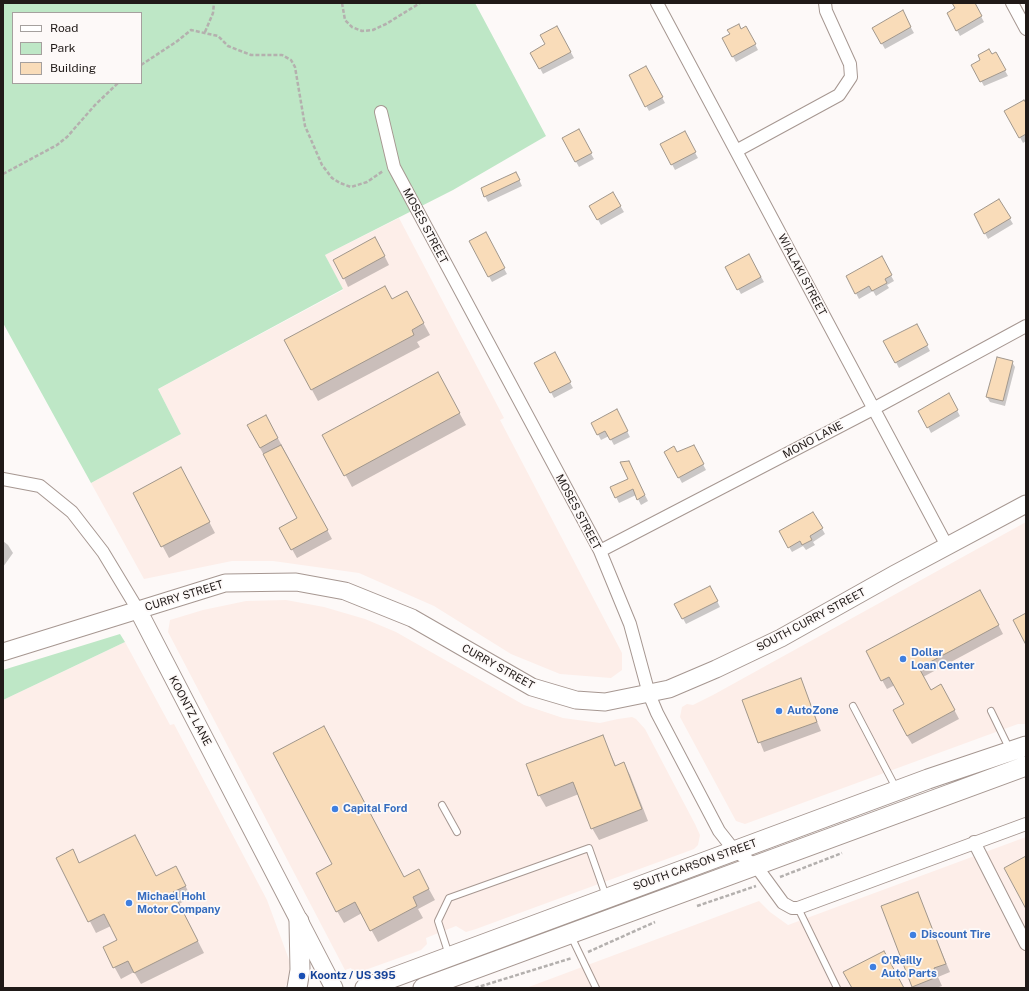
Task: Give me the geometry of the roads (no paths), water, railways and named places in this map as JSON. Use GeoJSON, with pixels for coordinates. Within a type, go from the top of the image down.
{"type":"FeatureCollection","features":[{"type":"Feature","properties":{"kind":"main road","name":"SOUTH CARSON STREET"},"geometry":{"type":"LineString","coordinates":[[365,988],[897,790],[1018,748]]}},
{"type":"Feature","properties":{"kind":"main road","name":"SOUTH CARSON STREET"},"geometry":{"type":"LineString","coordinates":[[423,988],[1026,766]]}},
{"type":"Feature","properties":{"kind":"main road"},"geometry":{"type":"LineString","coordinates":[[296,988],[300,970],[299,921]]}},
{"type":"Feature","properties":{"kind":"street","name":"WIALAKI STREET"},"geometry":{"type":"LineString","coordinates":[[657,3],[947,546]]}},
{"type":"Feature","properties":{"kind":"street"},"geometry":{"type":"LineString","coordinates":[[736,151],[839,95],[851,77],[850,64],[826,11],[825,3]]}},
{"type":"Feature","properties":{"kind":"street"},"geometry":{"type":"LineString","coordinates":[[1012,3],[1026,29]]}},
{"type":"Feature","properties":{"kind":"street","name":"MOSES STREET"},"geometry":{"type":"LineString","coordinates":[[381,112],[394,167],[600,551],[630,624],[649,694],[719,831],[734,850],[756,866],[783,903],[792,908],[798,908]]}},
{"type":"Feature","properties":{"kind":"street","name":"MONO LANE"},"geometry":{"type":"LineString","coordinates":[[600,551],[1026,326]]}},
{"type":"Feature","properties":{"kind":"street","name":"KOONTZ LANE"},"geometry":{"type":"LineString","coordinates":[[3,479],[40,486],[72,512],[103,552],[138,610],[334,988]]}},
{"type":"Feature","properties":{"kind":"street","name":"SOUTH CURRY STREET"},"geometry":{"type":"LineString","coordinates":[[584,701],[605,702],[649,694],[669,689],[710,672],[781,638],[1026,504]]}},
{"type":"Feature","properties":{"kind":"street","name":"CURRY STREET"},"geometry":{"type":"LineString","coordinates":[[3,652],[225,583],[296,582],[345,591],[412,618],[532,687],[584,701]]}},
{"type":"Feature","properties":{"kind":"street"},"geometry":{"type":"LineString","coordinates":[[798,908],[1026,824]]}},
{"type":"Feature","properties":{"kind":"street"},"geometry":{"type":"LineString","coordinates":[[974,842],[1026,944]]}},
{"type":"Feature","properties":{"kind":"lane"},"geometry":{"type":"LineString","coordinates":[[853,706],[897,790]]}},
{"type":"Feature","properties":{"kind":"lane"},"geometry":{"type":"LineString","coordinates":[[991,712],[1018,748]]}},
{"type":"Feature","properties":{"kind":"lane"},"geometry":{"type":"LineString","coordinates":[[442,805],[457,832]]}},
{"type":"Feature","properties":{"kind":"lane"},"geometry":{"type":"LineString","coordinates":[[450,957],[438,921],[449,898],[589,848],[607,898]]}},
{"type":"Feature","properties":{"kind":"lane"},"geometry":{"type":"LineString","coordinates":[[798,908],[836,988]]}},
{"type":"Feature","properties":{"kind":"lane"},"geometry":{"type":"LineString","coordinates":[[571,934],[596,988]]}},
{"type":"Feature","properties":{"kind":"place","name":"Dollar Loan Center"},"geometry":{"type":"Point","coordinates":[903,659]}},
{"type":"Feature","properties":{"kind":"place","name":"AutoZone"},"geometry":{"type":"Point","coordinates":[779,711]}},
{"type":"Feature","properties":{"kind":"place","name":"Capital Ford"},"geometry":{"type":"Point","coordinates":[335,809]}},
{"type":"Feature","properties":{"kind":"place","name":"Michael Hohl Motor Company"},"geometry":{"type":"Point","coordinates":[129,903]}},
{"type":"Feature","properties":{"kind":"place","name":"Discount Tire"},"geometry":{"type":"Point","coordinates":[913,935]}},
{"type":"Feature","properties":{"kind":"place","name":"O'Reilly Auto Parts"},"geometry":{"type":"Point","coordinates":[873,967]}},
{"type":"Feature","properties":{"kind":"place","name":"Koontz / US 395"},"geometry":{"type":"Point","coordinates":[302,976]}}]}
